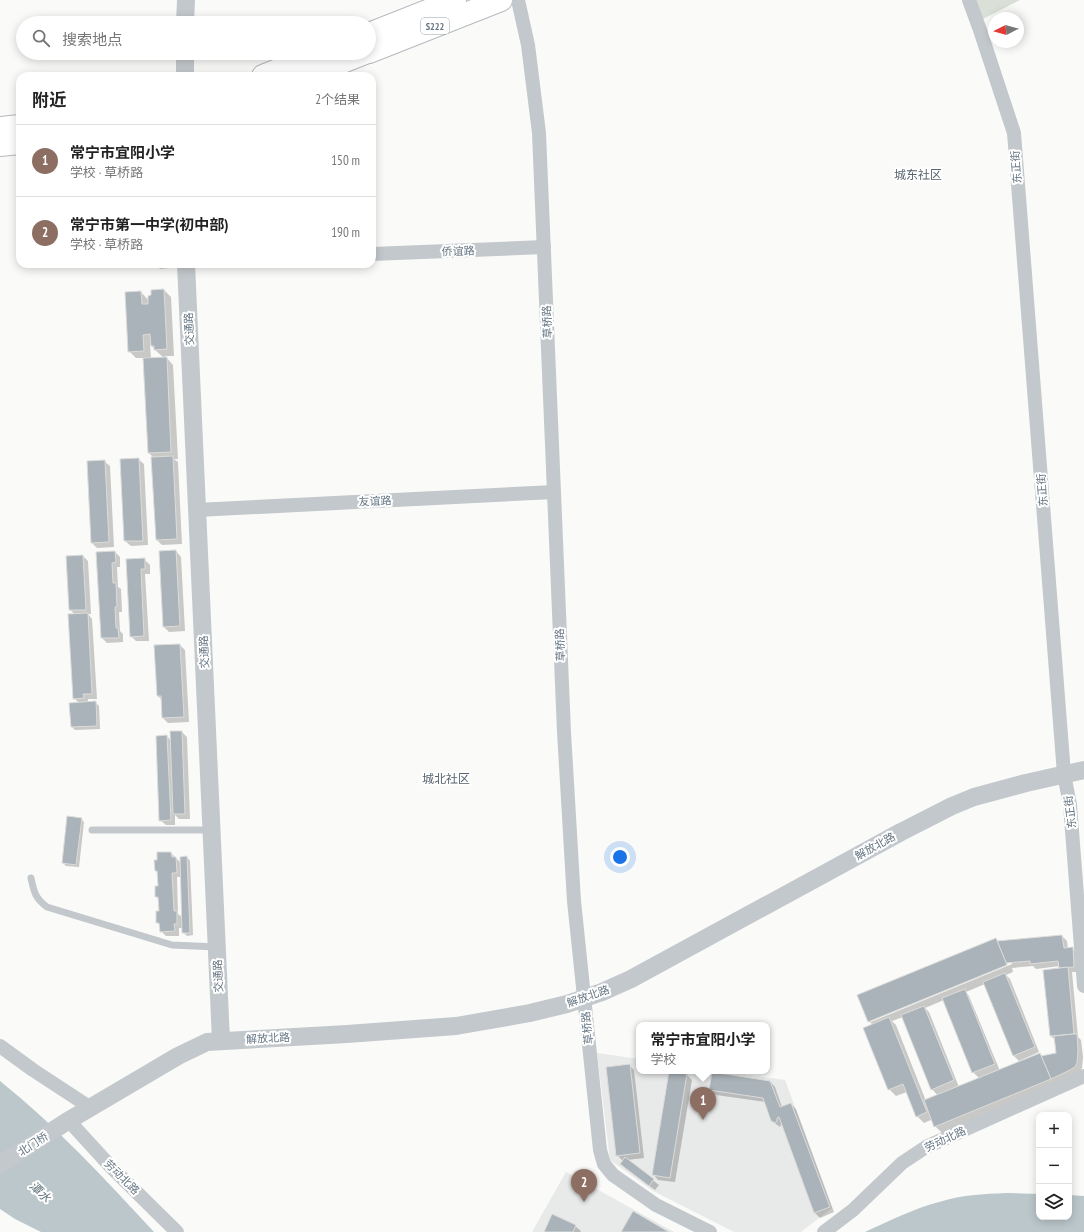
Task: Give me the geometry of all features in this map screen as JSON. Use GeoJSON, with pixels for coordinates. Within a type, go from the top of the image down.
{"type":"FeatureCollection","features":[{"type":"Feature","properties":{"kind":"main road","name":"S222"},"geometry":{"type":"LineString","coordinates":[[376,31],[455,0]]}},
{"type":"Feature","properties":{"kind":"main road","name":"S222"},"geometry":{"type":"LineString","coordinates":[[376,49],[501,0]]}},
{"type":"Feature","properties":{"kind":"main road"},"geometry":{"type":"LineString","coordinates":[[273,72],[303,60]]}},
{"type":"Feature","properties":{"kind":"main road"},"geometry":{"type":"LineString","coordinates":[[317,72],[347,60]]}},
{"type":"Feature","properties":{"kind":"main road"},"geometry":{"type":"LineString","coordinates":[[0,128],[16,126]]}},
{"type":"Feature","properties":{"kind":"main road"},"geometry":{"type":"LineString","coordinates":[[0,145],[16,143]]}},
{"type":"Feature","properties":{"kind":"street"},"geometry":{"type":"LineString","coordinates":[[185,16],[186,0]]}},
{"type":"Feature","properties":{"kind":"street","name":"草桥路"},"geometry":{"type":"LineString","coordinates":[[518,0],[528,45],[539,133],[564,732],[574,893],[600,1150],[604,1164],[614,1174],[656,1205],[710,1232]]}},
{"type":"Feature","properties":{"kind":"street","name":"东正街"},"geometry":{"type":"LineString","coordinates":[[968,0],[980,30],[1014,133],[1064,774],[1070,806],[1082,922],[1084,986]]}},
{"type":"Feature","properties":{"kind":"street"},"geometry":{"type":"LineString","coordinates":[[185,60],[185,72]]}},
{"type":"Feature","properties":{"kind":"street","name":"侨谊路"},"geometry":{"type":"LineString","coordinates":[[376,254],[544,247]]}},
{"type":"Feature","properties":{"kind":"street","name":"交通路"},"geometry":{"type":"LineString","coordinates":[[186,268],[221,1041]]}},
{"type":"Feature","properties":{"kind":"street","name":"友谊路"},"geometry":{"type":"LineString","coordinates":[[197,510],[554,492]]}},
{"type":"Feature","properties":{"kind":"street","name":"解放北路"},"geometry":{"type":"LineString","coordinates":[[67,1121],[178,1056],[207,1042],[456,1026],[530,1013],[584,998],[607,990],[631,979],[901,832],[952,806],[974,796],[1084,770]]}},
{"type":"Feature","properties":{"kind":"street"},"geometry":{"type":"LineString","coordinates":[[0,1046],[91,1108]]}},
{"type":"Feature","properties":{"kind":"street","name":"劳动北路"},"geometry":{"type":"LineString","coordinates":[[824,1232],[853,1210],[902,1163],[926,1147],[1084,1076]]}},
{"type":"Feature","properties":{"kind":"street","name":"劳动北路"},"geometry":{"type":"LineString","coordinates":[[67,1121],[177,1232]]}},
{"type":"Feature","properties":{"kind":"street","name":"北门桥"},"geometry":{"type":"LineString","coordinates":[[0,1165],[67,1121]]}},
{"type":"Feature","properties":{"kind":"lane"},"geometry":{"type":"LineString","coordinates":[[92,830],[212,830]]}},
{"type":"Feature","properties":{"kind":"lane"},"geometry":{"type":"LineString","coordinates":[[31,878],[38,900],[47,907],[172,945],[217,947]]}},
{"type":"Feature","properties":{"kind":"shaded area"},"geometry":{"type":"Polygon","coordinates":[[[976,0],[1020,0],[997,12],[988,12],[988,16],[983,19],[976,0]]]}},
{"type":"Feature","properties":{"kind":"shaded area"},"geometry":{"type":"Polygon","coordinates":[[[597,1053],[636,1059],[636,1074],[742,1074],[785,1080],[832,1208],[801,1232],[734,1232],[653,1191],[610,1160],[597,1053]]]}},
{"type":"Feature","properties":{"kind":"shaded area"},"geometry":{"type":"Polygon","coordinates":[[[566,1172],[674,1232],[532,1232],[566,1172]]]}},
{"type":"Feature","properties":{"kind":"water","name":"潭水"},"geometry":{"type":"Polygon","coordinates":[[[0,1081],[60,1134],[154,1232],[41,1232],[15,1219],[0,1209],[0,1081]]]}},
{"type":"Feature","properties":{"kind":"water"},"geometry":{"type":"Polygon","coordinates":[[[1006,1193],[1036,1194],[1036,1220],[1072,1220],[1072,1195],[1084,1196],[1084,1232],[865,1232],[929,1205],[972,1195],[1006,1193]]]}},
{"type":"Feature","properties":{"kind":"building"},"geometry":{"type":"Polygon","coordinates":[[[164,289],[167,349],[154,350],[154,346],[151,346],[150,334],[143,335],[144,351],[128,352],[125,292],[141,291],[142,304],[148,304],[148,296],[151,295],[151,290],[164,289]]]}},
{"type":"Feature","properties":{"kind":"building"},"geometry":{"type":"Polygon","coordinates":[[[167,357],[171,452],[148,453],[143,358],[167,357]]]}},
{"type":"Feature","properties":{"kind":"building"},"geometry":{"type":"Polygon","coordinates":[[[173,456],[177,539],[156,540],[151,457],[173,456]]]}},
{"type":"Feature","properties":{"kind":"building"},"geometry":{"type":"Polygon","coordinates":[[[139,458],[143,541],[124,541],[120,459],[139,458]]]}},
{"type":"Feature","properties":{"kind":"building"},"geometry":{"type":"Polygon","coordinates":[[[105,460],[109,542],[91,543],[87,461],[105,460]]]}},
{"type":"Feature","properties":{"kind":"building"},"geometry":{"type":"Polygon","coordinates":[[[176,550],[180,626],[163,627],[159,551],[176,550]]]}},
{"type":"Feature","properties":{"kind":"building"},"geometry":{"type":"Polygon","coordinates":[[[115,551],[116,562],[112,563],[113,583],[116,583],[116,628],[118,628],[119,638],[101,638],[96,552],[115,551]]]}},
{"type":"Feature","properties":{"kind":"building"},"geometry":{"type":"Polygon","coordinates":[[[83,555],[86,610],[69,610],[66,556],[83,555]]]}},
{"type":"Feature","properties":{"kind":"building"},"geometry":{"type":"Polygon","coordinates":[[[145,558],[145,569],[141,569],[144,636],[130,637],[126,559],[145,558]]]}},
{"type":"Feature","properties":{"kind":"building"},"geometry":{"type":"Polygon","coordinates":[[[88,613],[92,694],[83,694],[84,698],[73,699],[68,614],[88,613]]]}},
{"type":"Feature","properties":{"kind":"building"},"geometry":{"type":"Polygon","coordinates":[[[180,644],[184,717],[162,718],[161,696],[157,696],[154,645],[180,644]]]}},
{"type":"Feature","properties":{"kind":"building"},"geometry":{"type":"Polygon","coordinates":[[[96,701],[97,726],[71,727],[69,703],[96,701]]]}},
{"type":"Feature","properties":{"kind":"building"},"geometry":{"type":"Polygon","coordinates":[[[170,731],[182,731],[185,814],[173,814],[170,731]]]}},
{"type":"Feature","properties":{"kind":"building"},"geometry":{"type":"Polygon","coordinates":[[[167,735],[171,820],[159,821],[156,736],[167,735]]]}},
{"type":"Feature","properties":{"kind":"building"},"geometry":{"type":"Polygon","coordinates":[[[67,816],[82,818],[76,865],[62,863],[67,816]]]}},
{"type":"Feature","properties":{"kind":"building"},"geometry":{"type":"Polygon","coordinates":[[[157,852],[171,852],[172,857],[176,857],[177,873],[172,873],[174,911],[177,911],[177,924],[174,924],[175,931],[160,932],[159,923],[156,923],[156,911],[159,911],[158,897],[155,897],[155,886],[158,886],[157,871],[155,871],[154,860],[157,860],[157,852]]]}},
{"type":"Feature","properties":{"kind":"building"},"geometry":{"type":"Polygon","coordinates":[[[187,856],[190,933],[182,933],[180,857],[187,856]]]}},
{"type":"Feature","properties":{"kind":"building"},"geometry":{"type":"Polygon","coordinates":[[[1062,935],[1064,948],[1073,947],[1074,967],[1059,968],[1058,961],[1030,964],[1030,961],[1006,963],[997,941],[1062,935]]]}},
{"type":"Feature","properties":{"kind":"building"},"geometry":{"type":"Polygon","coordinates":[[[996,938],[1007,965],[868,1022],[857,995],[996,938]]]}},
{"type":"Feature","properties":{"kind":"building"},"geometry":{"type":"Polygon","coordinates":[[[1068,967],[1074,1034],[1050,1036],[1043,970],[1068,967]]]}},
{"type":"Feature","properties":{"kind":"building"},"geometry":{"type":"Polygon","coordinates":[[[1005,973],[1035,1047],[1013,1056],[983,982],[1005,973]]]}},
{"type":"Feature","properties":{"kind":"building"},"geometry":{"type":"Polygon","coordinates":[[[965,989],[995,1064],[972,1073],[942,998],[965,989]]]}},
{"type":"Feature","properties":{"kind":"building"},"geometry":{"type":"Polygon","coordinates":[[[924,1006],[954,1080],[931,1090],[901,1015],[924,1006]]]}},
{"type":"Feature","properties":{"kind":"building"},"geometry":{"type":"Polygon","coordinates":[[[889,1017],[927,1112],[916,1117],[903,1084],[888,1090],[863,1028],[889,1017]]]}},
{"type":"Feature","properties":{"kind":"building"},"geometry":{"type":"Polygon","coordinates":[[[1077,1034],[1078,1051],[1077,1063],[1075,1067],[1051,1079],[1041,1056],[1056,1053],[1054,1036],[1077,1034]]]}},
{"type":"Feature","properties":{"kind":"building"},"geometry":{"type":"Polygon","coordinates":[[[1040,1053],[1051,1079],[934,1127],[924,1100],[1040,1053]]]}},
{"type":"Feature","properties":{"kind":"building"},"geometry":{"type":"Polygon","coordinates":[[[630,1064],[640,1153],[616,1156],[606,1067],[630,1064]]]}},
{"type":"Feature","properties":{"kind":"building"},"geometry":{"type":"Polygon","coordinates":[[[669,1074],[687,1074],[670,1178],[652,1175],[669,1074]]]}},
{"type":"Feature","properties":{"kind":"building"},"geometry":{"type":"Polygon","coordinates":[[[712,1074],[725,1074],[770,1081],[780,1107],[791,1103],[830,1207],[814,1213],[779,1117],[775,1123],[771,1121],[763,1098],[709,1090],[712,1074]]]}},
{"type":"Feature","properties":{"kind":"building"},"geometry":{"type":"Polygon","coordinates":[[[625,1157],[654,1179],[649,1186],[620,1164],[625,1157]]]}},
{"type":"Feature","properties":{"kind":"building"},"geometry":{"type":"Polygon","coordinates":[[[633,1211],[669,1232],[621,1232],[633,1211]]]}},
{"type":"Feature","properties":{"kind":"building"},"geometry":{"type":"Polygon","coordinates":[[[552,1214],[576,1225],[573,1232],[544,1232],[552,1214]]]}},
{"type":"Feature","properties":{"kind":"place","name":"常宁市宜阳小学"},"geometry":{"type":"Point","coordinates":[703,1120]}},
{"type":"Feature","properties":{"kind":"place","name":"常宁市第一中学(初中部)"},"geometry":{"type":"Point","coordinates":[584,1202]}},
{"type":"Feature","properties":{"kind":"district","name":"城东社区"},"geometry":{"type":"Point","coordinates":[918,175]}},
{"type":"Feature","properties":{"kind":"district","name":"城北社区"},"geometry":{"type":"Point","coordinates":[446,779]}}]}
